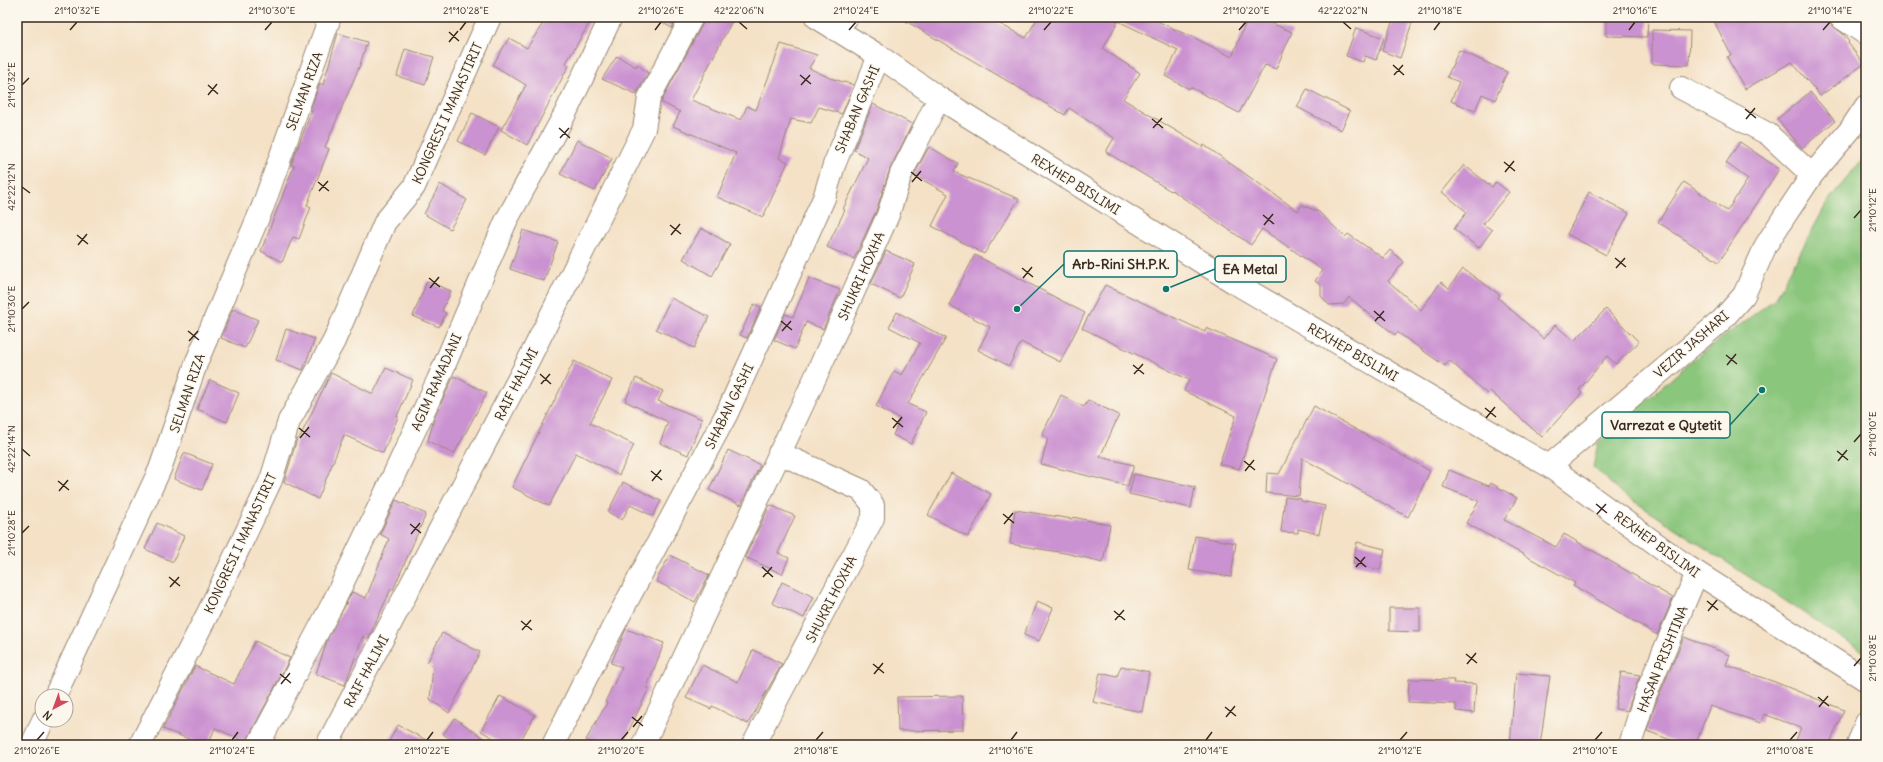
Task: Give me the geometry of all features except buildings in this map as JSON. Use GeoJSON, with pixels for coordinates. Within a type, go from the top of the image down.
{"type":"FeatureCollection","features":[{"type":"Feature","properties":{"kind":"street","name":"SELMAN RIZA"},"geometry":{"type":"LineString","coordinates":[[59,688],[160,469],[197,361],[263,206],[330,17]]}},
{"type":"Feature","properties":{"kind":"street","name":"KONGRESI I MANASTIRIT"},"geometry":{"type":"LineString","coordinates":[[140,745],[209,611],[271,480],[289,421],[334,341],[385,222],[414,187],[490,17]]}},
{"type":"Feature","properties":{"kind":"street","name":"AGIM RAMADANI"},"geometry":{"type":"LineString","coordinates":[[258,745],[332,603],[385,494],[438,380],[506,221],[565,114],[611,17]]}},
{"type":"Feature","properties":{"kind":"street","name":"RAIF HALIMI"},"geometry":{"type":"LineString","coordinates":[[327,745],[529,360],[644,129],[649,98],[692,17]]}},
{"type":"Feature","properties":{"kind":"street","name":"REXHEP BISLIMI"},"geometry":{"type":"LineString","coordinates":[[816,17],[841,24],[879,56],[939,98],[1234,283],[1549,466],[1696,573],[1866,680]]}},
{"type":"Feature","properties":{"kind":"street"},"geometry":{"type":"LineString","coordinates":[[1840,17],[1866,34]]}},
{"type":"Feature","properties":{"kind":"street","name":"SHABAN GASHI"},"geometry":{"type":"LineString","coordinates":[[553,745],[587,676],[727,412],[824,198],[834,165],[879,56]]}},
{"type":"Feature","properties":{"kind":"street"},"geometry":{"type":"LineString","coordinates":[[1681,88],[1768,134],[1812,175]]}},
{"type":"Feature","properties":{"kind":"street","name":"SHUKRI HOXHA"},"geometry":{"type":"LineString","coordinates":[[643,745],[888,216],[901,174],[939,98]]}},
{"type":"Feature","properties":{"kind":"street","name":"VEZIR JASHARI"},"geometry":{"type":"LineString","coordinates":[[1549,466],[1722,320],[1744,295],[1766,244],[1812,175],[1850,130],[1866,106]]}},
{"type":"Feature","properties":{"kind":"street","name":"SHUKRI HOXHA"},"geometry":{"type":"LineString","coordinates":[[754,745],[873,518],[874,505],[860,490],[779,453]]}},
{"type":"Feature","properties":{"kind":"street","name":"HASAN PRISHTINA"},"geometry":{"type":"LineString","coordinates":[[1630,745],[1645,696],[1696,573]]}},
{"type":"Feature","properties":{"kind":"street"},"geometry":{"type":"LineString","coordinates":[[1858,745],[1866,723]]}},
{"type":"Feature","properties":{"kind":"street"},"geometry":{"type":"LineString","coordinates":[[32,745],[39,728]]}},
{"type":"Feature","properties":{"kind":"green space"},"geometry":{"type":"Polygon","coordinates":[[[1866,155],[1866,654],[1620,492],[1593,467],[1598,443],[1695,358],[1775,299],[1828,201],[1866,155]]]}},
{"type":"Feature","properties":{"kind":"place","name":"EA Metal"},"geometry":{"type":"Point","coordinates":[1166,289]}},
{"type":"Feature","properties":{"kind":"place","name":"Arb-Rini SH.P.K."},"geometry":{"type":"Point","coordinates":[1017,309]}},
{"type":"Feature","properties":{"kind":"place","name":"Varrezat e Qytetit"},"geometry":{"type":"Point","coordinates":[1762,390]}}]}
